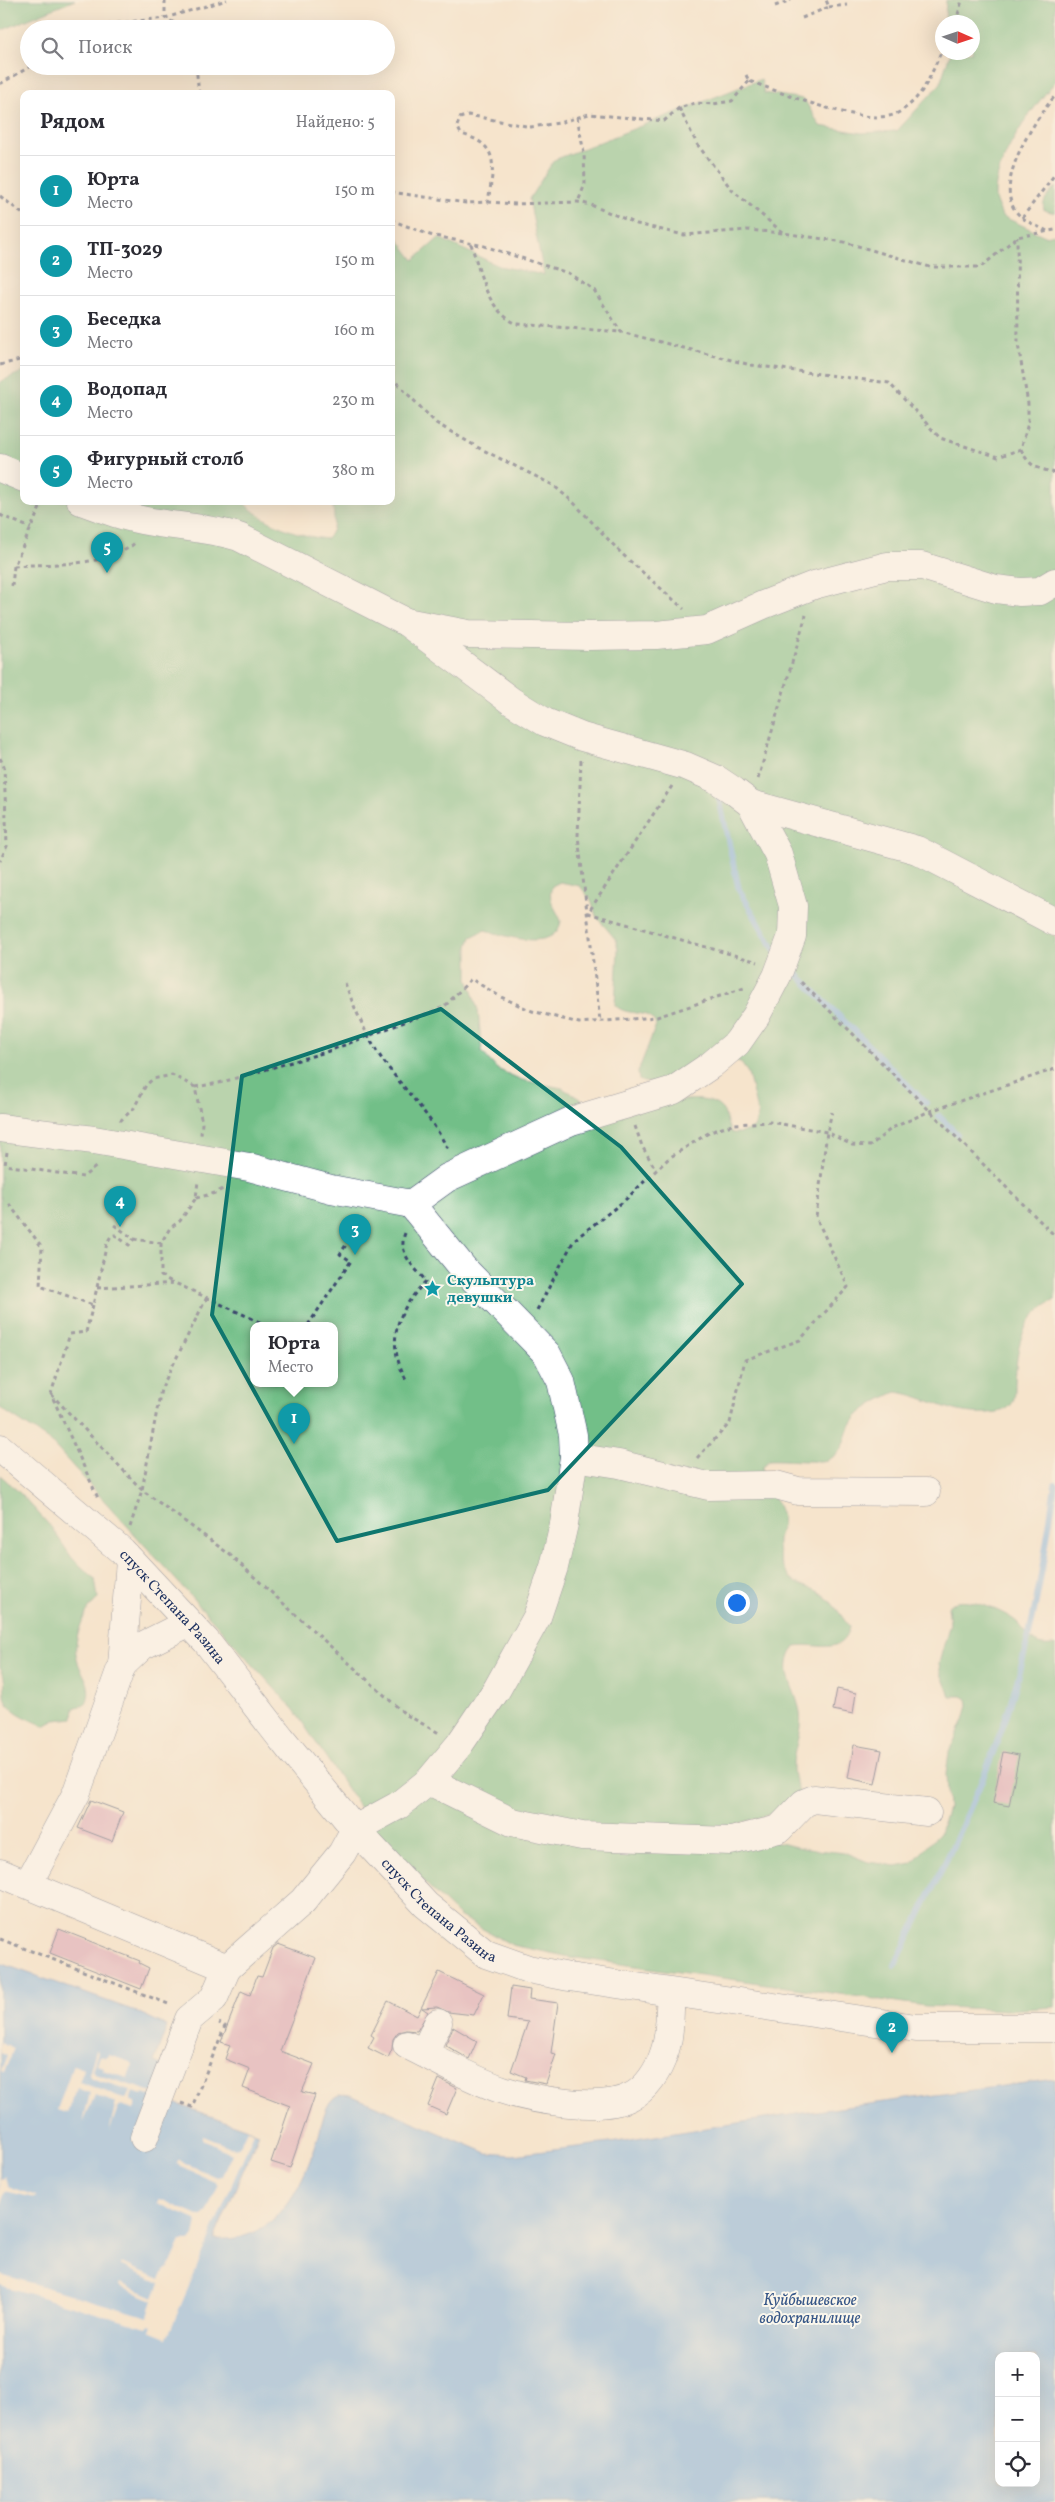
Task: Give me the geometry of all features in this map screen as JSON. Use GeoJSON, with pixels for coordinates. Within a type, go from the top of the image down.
{"type":"FeatureCollection","features":[{"type":"Feature","properties":{"kind":"street"},"geometry":{"type":"LineString","coordinates":[[0,468],[20,476]]}},
{"type":"Feature","properties":{"kind":"street"},"geometry":{"type":"LineString","coordinates":[[91,505],[117,515],[151,522],[217,530],[239,537],[406,622],[511,701],[545,722],[582,737],[686,766],[716,779],[751,804],[917,850],[1055,922]]}},
{"type":"Feature","properties":{"kind":"street"},"geometry":{"type":"LineString","coordinates":[[406,622],[468,634],[656,635],[707,630],[762,605],[814,585],[886,566],[922,566],[996,589],[1020,592],[1040,590],[1055,582]]}},
{"type":"Feature","properties":{"kind":"street"},"geometry":{"type":"LineString","coordinates":[[411,1215],[430,1189],[457,1174],[571,1120],[674,1090],[711,1065],[737,1043],[756,1016],[780,970],[792,936],[793,906],[778,854],[751,804]]}},
{"type":"Feature","properties":{"kind":"street"},"geometry":{"type":"LineString","coordinates":[[0,1128],[198,1157],[248,1167],[372,1198],[411,1215],[547,1354],[561,1381],[573,1436],[574,1457],[564,1524],[554,1567],[537,1617],[497,1690],[459,1745],[429,1781],[399,1805],[355,1829],[342,1853],[303,1902],[227,1968],[214,1998],[189,2019],[144,2138]]}},
{"type":"Feature","properties":{"kind":"street","name":"спуск Степана Разина"},"geometry":{"type":"LineString","coordinates":[[0,1448],[126,1556],[206,1641],[355,1829],[426,1905],[486,1954],[528,1969],[671,1993],[916,2028],[1055,2028]]}},
{"type":"Feature","properties":{"kind":"street"},"geometry":{"type":"LineString","coordinates":[[574,1457],[619,1464],[708,1486],[776,1485],[798,1491],[926,1492]]}},
{"type":"Feature","properties":{"kind":"street"},"geometry":{"type":"LineString","coordinates":[[28,1884],[76,1794],[122,1665],[126,1556]]}},
{"type":"Feature","properties":{"kind":"street"},"geometry":{"type":"LineString","coordinates":[[122,1665],[142,1646],[188,1623]]}},
{"type":"Feature","properties":{"kind":"street"},"geometry":{"type":"LineString","coordinates":[[429,1781],[512,1822],[582,1836],[731,1841],[779,1829],[804,1803],[814,1798],[927,1812]]}},
{"type":"Feature","properties":{"kind":"street"},"geometry":{"type":"LineString","coordinates":[[0,1873],[227,1968]]}},
{"type":"Feature","properties":{"kind":"street"},"geometry":{"type":"LineString","coordinates":[[438,2023],[416,2049],[502,2090],[541,2100],[591,2103],[620,2101],[643,2088],[656,2071],[664,2054],[668,2035],[671,1993]]}},
{"type":"Feature","properties":{"kind":"path"},"geometry":{"type":"LineString","coordinates":[[165,0],[166,18]]}},
{"type":"Feature","properties":{"kind":"path"},"geometry":{"type":"LineString","coordinates":[[147,20],[166,18],[227,0]]}},
{"type":"Feature","properties":{"kind":"path"},"geometry":{"type":"LineString","coordinates":[[776,6],[791,0]]}},
{"type":"Feature","properties":{"kind":"path"},"geometry":{"type":"LineString","coordinates":[[826,0],[830,6]]}},
{"type":"Feature","properties":{"kind":"path"},"geometry":{"type":"LineString","coordinates":[[958,15],[962,0]]}},
{"type":"Feature","properties":{"kind":"path"},"geometry":{"type":"LineString","coordinates":[[802,18],[830,6],[847,6]]}},
{"type":"Feature","properties":{"kind":"path"},"geometry":{"type":"LineString","coordinates":[[746,75],[749,81],[821,107],[840,112],[879,116],[893,115],[905,108],[918,96],[937,60]]}},
{"type":"Feature","properties":{"kind":"path"},"geometry":{"type":"LineString","coordinates":[[0,84],[20,72]]}},
{"type":"Feature","properties":{"kind":"path"},"geometry":{"type":"LineString","coordinates":[[197,75],[199,90]]}},
{"type":"Feature","properties":{"kind":"path"},"geometry":{"type":"LineString","coordinates":[[488,202],[493,174],[492,158],[487,146],[474,138],[461,134],[456,126],[460,118],[468,115],[482,116],[531,127],[559,123],[589,114],[664,121],[679,108],[694,103],[713,104],[732,101],[749,81]]}},
{"type":"Feature","properties":{"kind":"path"},"geometry":{"type":"LineString","coordinates":[[1048,231],[1022,218],[1010,202],[1011,178],[1028,134],[1041,112],[1055,96]]}},
{"type":"Feature","properties":{"kind":"path"},"geometry":{"type":"LineString","coordinates":[[679,108],[697,144],[732,190],[783,233]]}},
{"type":"Feature","properties":{"kind":"path"},"geometry":{"type":"LineString","coordinates":[[577,117],[584,153],[585,184],[578,202]]}},
{"type":"Feature","properties":{"kind":"path"},"geometry":{"type":"LineString","coordinates":[[1022,218],[1055,174]]}},
{"type":"Feature","properties":{"kind":"path"},"geometry":{"type":"LineString","coordinates":[[395,193],[466,203],[578,202],[591,205],[637,224],[684,236],[747,230],[783,233],[844,242],[930,268],[980,267],[1017,237],[1055,230]]}},
{"type":"Feature","properties":{"kind":"path"},"geometry":{"type":"LineString","coordinates":[[0,196],[20,212]]}},
{"type":"Feature","properties":{"kind":"path"},"geometry":{"type":"LineString","coordinates":[[395,222],[430,235],[471,243],[568,273],[594,290],[621,332]]}},
{"type":"Feature","properties":{"kind":"path"},"geometry":{"type":"LineString","coordinates":[[1017,237],[1018,344],[1028,404],[1028,423],[1021,449],[1026,461],[1039,469],[1055,473]]}},
{"type":"Feature","properties":{"kind":"path"},"geometry":{"type":"LineString","coordinates":[[471,243],[494,307],[505,318],[517,324],[621,332],[751,365],[889,383],[940,438],[998,457],[1021,449]]}},
{"type":"Feature","properties":{"kind":"path"},"geometry":{"type":"LineString","coordinates":[[0,365],[20,360]]}},
{"type":"Feature","properties":{"kind":"path"},"geometry":{"type":"LineString","coordinates":[[395,381],[436,423],[477,448],[553,485],[574,503],[622,554],[707,630]]}},
{"type":"Feature","properties":{"kind":"path"},"geometry":{"type":"LineString","coordinates":[[12,586],[14,566],[41,505]]}},
{"type":"Feature","properties":{"kind":"path"},"geometry":{"type":"LineString","coordinates":[[0,514],[31,528]]}},
{"type":"Feature","properties":{"kind":"path"},"geometry":{"type":"LineString","coordinates":[[14,566],[78,562],[109,556],[128,548],[139,539],[151,522]]}},
{"type":"Feature","properties":{"kind":"path"},"geometry":{"type":"LineString","coordinates":[[751,804],[814,585]]}},
{"type":"Feature","properties":{"kind":"path"},"geometry":{"type":"LineString","coordinates":[[582,737],[578,836],[600,1021]]}},
{"type":"Feature","properties":{"kind":"path"},"geometry":{"type":"LineString","coordinates":[[0,758],[4,766],[7,846],[0,861]]}},
{"type":"Feature","properties":{"kind":"path"},"geometry":{"type":"LineString","coordinates":[[588,913],[686,766]]}},
{"type":"Feature","properties":{"kind":"path"},"geometry":{"type":"LineString","coordinates":[[588,913],[780,970],[930,1110],[1055,1236]]}},
{"type":"Feature","properties":{"kind":"path"},"geometry":{"type":"LineString","coordinates":[[134,1108],[146,1085],[153,1079],[172,1075],[195,1086],[264,1070],[326,1052],[444,1007],[471,979],[501,998],[532,1011],[568,1022],[657,1017],[780,970]]}},
{"type":"Feature","properties":{"kind":"path"},"geometry":{"type":"LineString","coordinates":[[345,983],[368,1035],[381,1057],[433,1122],[449,1150],[457,1174]]}},
{"type":"Feature","properties":{"kind":"path"},"geometry":{"type":"LineString","coordinates":[[526,1331],[574,1240],[624,1201],[669,1158],[710,1132],[735,1124],[770,1122],[827,1132],[852,1145],[870,1146],[892,1128],[930,1110],[1055,1069]]}},
{"type":"Feature","properties":{"kind":"path"},"geometry":{"type":"LineString","coordinates":[[195,1086],[200,1108]]}},
{"type":"Feature","properties":{"kind":"path"},"geometry":{"type":"LineString","coordinates":[[695,1460],[730,1423],[745,1360],[800,1340],[848,1286],[816,1217],[827,1132],[832,1112]]}},
{"type":"Feature","properties":{"kind":"path"},"geometry":{"type":"LineString","coordinates":[[642,1146],[656,1170]]}},
{"type":"Feature","properties":{"kind":"path"},"geometry":{"type":"LineString","coordinates":[[198,1157],[196,1198],[180,1221],[170,1228],[161,1243],[161,1276],[260,1322]]}},
{"type":"Feature","properties":{"kind":"path"},"geometry":{"type":"LineString","coordinates":[[5,1165],[83,1177]]}},
{"type":"Feature","properties":{"kind":"path"},"geometry":{"type":"LineString","coordinates":[[310,1322],[351,1261],[340,1254],[359,1228],[372,1198]]}},
{"type":"Feature","properties":{"kind":"path"},"geometry":{"type":"LineString","coordinates":[[9,1204],[42,1247],[40,1286],[93,1305]]}},
{"type":"Feature","properties":{"kind":"path"},"geometry":{"type":"LineString","coordinates":[[407,1381],[396,1356],[394,1345],[396,1330],[408,1300],[426,1281],[406,1258],[403,1250],[402,1240],[411,1215]]}},
{"type":"Feature","properties":{"kind":"path"},"geometry":{"type":"LineString","coordinates":[[114,1225],[134,1239],[161,1243]]}},
{"type":"Feature","properties":{"kind":"path"},"geometry":{"type":"LineString","coordinates":[[98,1499],[51,1394],[70,1334],[86,1332],[107,1243],[111,1236],[115,1235],[129,1244],[134,1239]]}},
{"type":"Feature","properties":{"kind":"path"},"geometry":{"type":"LineString","coordinates":[[97,1288],[175,1283]]}},
{"type":"Feature","properties":{"kind":"path"},"geometry":{"type":"LineString","coordinates":[[126,1556],[142,1490],[161,1388],[207,1297]]}},
{"type":"Feature","properties":{"kind":"path"},"geometry":{"type":"LineString","coordinates":[[51,1394],[142,1490],[228,1554],[405,1714],[459,1745]]}},
{"type":"Feature","properties":{"kind":"path"},"geometry":{"type":"LineString","coordinates":[[0,1939],[225,2026],[192,2107],[179,2103]]}},
{"type":"Feature","properties":{"kind":"highlighted area"},"geometry":{"type":"Polygon","coordinates":[[[441,1009],[621,1147],[742,1284],[548,1490],[337,1541],[212,1315],[242,1076],[441,1009]]]}},
{"type":"Feature","properties":{"kind":"green space"},"geometry":{"type":"Polygon","coordinates":[[[0,0],[75,0],[27,20],[20,20],[20,23],[0,31],[0,0]]]}},
{"type":"Feature","properties":{"kind":"green space"},"geometry":{"type":"Polygon","coordinates":[[[946,0],[1055,0],[1055,82],[1025,121],[1007,152],[996,183],[995,198],[1002,216],[1045,236],[1055,234],[1055,909],[1046,927],[1055,937],[1055,1300],[1043,1307],[1034,1316],[1022,1335],[1017,1358],[1014,1399],[1012,1404],[1005,1409],[988,1413],[962,1412],[919,1397],[896,1392],[872,1405],[856,1418],[849,1428],[841,1448],[833,1457],[822,1461],[769,1460],[762,1468],[765,1481],[782,1517],[778,1545],[779,1556],[785,1571],[794,1582],[816,1590],[828,1599],[849,1627],[846,1636],[835,1645],[795,1646],[790,1655],[788,1663],[789,1679],[798,1702],[801,1719],[793,1762],[794,1776],[800,1795],[788,1809],[717,1830],[807,1849],[846,1853],[868,1862],[896,1866],[912,1863],[940,1833],[948,1808],[946,1774],[949,1752],[964,1720],[968,1705],[967,1699],[962,1696],[950,1696],[940,1671],[939,1663],[950,1623],[948,1606],[963,1601],[983,1605],[1003,1613],[1017,1622],[1035,1642],[1042,1645],[1055,1645],[1055,2007],[1006,2010],[926,2006],[570,1957],[512,1945],[459,1916],[383,1842],[294,1710],[50,1441],[0,1408],[0,382],[20,373],[20,505],[246,505],[270,522],[304,535],[327,539],[334,526],[333,505],[395,505],[395,235],[414,260],[439,238],[499,266],[544,275],[529,199],[554,160],[761,79],[764,93],[804,99],[820,126],[862,133],[897,131],[940,84],[948,60],[980,60],[980,15],[945,15],[946,0]],[[560,882],[552,886],[551,896],[561,921],[557,931],[550,937],[529,940],[485,930],[471,937],[468,946],[468,979],[478,1010],[482,1052],[497,1069],[522,1080],[562,1088],[611,1118],[668,1102],[700,1100],[713,1102],[722,1109],[732,1133],[741,1133],[754,1128],[758,1115],[748,1073],[741,1063],[733,1058],[671,1080],[647,1082],[639,1080],[638,1072],[656,1025],[648,1016],[625,1011],[615,1005],[618,949],[616,940],[596,916],[591,900],[580,886],[560,882]]]}},
{"type":"Feature","properties":{"kind":"green space"},"geometry":{"type":"Polygon","coordinates":[[[1055,187],[1055,213],[1044,210],[1043,207],[1046,197],[1055,187]]]}},
{"type":"Feature","properties":{"kind":"green space"},"geometry":{"type":"Polygon","coordinates":[[[0,1475],[19,1492],[51,1527],[72,1558],[95,1579],[98,1598],[88,1609],[84,1617],[76,1646],[78,1662],[88,1684],[89,1690],[86,1704],[74,1708],[73,1718],[55,1720],[44,1726],[20,1714],[6,1701],[4,1677],[0,1668],[0,1475]]]}},
{"type":"Feature","properties":{"kind":"water","name":"Куйбышевское водохранилище"},"geometry":{"type":"Polygon","coordinates":[[[0,1963],[135,2011],[167,2026],[154,2062],[179,2071],[168,2101],[259,2133],[214,2239],[236,2238],[255,2232],[271,2222],[284,2208],[304,2174],[319,2135],[326,2109],[332,2100],[344,2094],[487,2153],[513,2155],[617,2142],[809,2112],[1055,2079],[1055,2502],[0,2502],[0,1963]]]}},
{"type":"Feature","properties":{"kind":"pier"},"geometry":{"type":"Polygon","coordinates":[[[0,2042],[14,2048],[4,2072],[1,2071],[7,2055],[0,2052],[0,2042]]]}},
{"type":"Feature","properties":{"kind":"pier"},"geometry":{"type":"Polygon","coordinates":[[[96,2050],[98,2051],[92,2071],[94,2074],[169,2097],[168,2101],[144,2093],[143,2095],[133,2092],[130,2100],[136,2103],[134,2109],[121,2105],[117,2110],[109,2132],[116,2103],[95,2095],[83,2122],[90,2093],[77,2088],[67,2113],[57,2110],[73,2065],[84,2069],[79,2082],[126,2099],[130,2090],[91,2078],[89,2075],[96,2050]]]}},
{"type":"Feature","properties":{"kind":"pier"},"geometry":{"type":"Polygon","coordinates":[[[108,2055],[130,2062],[132,2065],[128,2078],[103,2070],[104,2067],[97,2065],[100,2056],[107,2058],[108,2055]]]}},
{"type":"Feature","properties":{"kind":"pier"},"geometry":{"type":"Polygon","coordinates":[[[325,2107],[307,2165],[287,2203],[258,2230],[240,2237],[215,2238],[219,2233],[217,2236],[239,2236],[257,2229],[286,2202],[307,2163],[325,2107]]]}},
{"type":"Feature","properties":{"kind":"pier"},"geometry":{"type":"Polygon","coordinates":[[[247,2130],[254,2132],[167,2338],[150,2331],[152,2326],[149,2325],[147,2328],[0,2285],[0,2274],[148,2317],[153,2300],[119,2286],[120,2283],[154,2297],[160,2283],[120,2265],[121,2263],[160,2279],[169,2268],[181,2241],[190,2241],[194,2236],[197,2223],[196,2220],[157,2203],[160,2199],[198,2216],[202,2215],[206,2213],[218,2186],[215,2181],[176,2164],[178,2160],[216,2177],[222,2176],[232,2154],[202,2139],[203,2136],[230,2147],[238,2148],[247,2130]]]}},
{"type":"Feature","properties":{"kind":"pier"},"geometry":{"type":"Polygon","coordinates":[[[5,2176],[7,2186],[36,2196],[35,2198],[5,2191],[0,2207],[0,2180],[5,2176]]]}},
{"type":"Feature","properties":{"kind":"building"},"geometry":{"type":"Polygon","coordinates":[[[837,1689],[856,1693],[853,1714],[833,1710],[837,1689]]]}},
{"type":"Feature","properties":{"kind":"building"},"geometry":{"type":"Polygon","coordinates":[[[854,1745],[882,1750],[875,1784],[848,1778],[854,1745]]]}},
{"type":"Feature","properties":{"kind":"building"},"geometry":{"type":"Polygon","coordinates":[[[1003,1752],[1019,1755],[1009,1806],[993,1803],[1003,1752]]]}},
{"type":"Feature","properties":{"kind":"building"},"geometry":{"type":"Polygon","coordinates":[[[91,1800],[123,1812],[112,1841],[78,1828],[91,1800]]]}},
{"type":"Feature","properties":{"kind":"building"},"geometry":{"type":"Polygon","coordinates":[[[59,1929],[140,1961],[139,1963],[149,1968],[141,1989],[50,1953],[59,1929]]]}},
{"type":"Feature","properties":{"kind":"building"},"geometry":{"type":"Polygon","coordinates":[[[278,1944],[316,1958],[280,2051],[314,2064],[302,2092],[315,2095],[290,2168],[271,2162],[290,2106],[243,2088],[250,2069],[225,2059],[230,2045],[221,2042],[241,1991],[250,1995],[257,1976],[262,1977],[273,1948],[278,1944]]]}},
{"type":"Feature","properties":{"kind":"building"},"geometry":{"type":"Polygon","coordinates":[[[439,1972],[484,1994],[474,2015],[448,2012],[437,2007],[422,2008],[428,2012],[417,2031],[406,2030],[398,2032],[393,2039],[392,2049],[388,2058],[368,2048],[374,2037],[371,2035],[388,2001],[417,2016],[439,1972]]]}},
{"type":"Feature","properties":{"kind":"building"},"geometry":{"type":"Polygon","coordinates":[[[511,1987],[530,1990],[529,1999],[558,2003],[551,2053],[556,2054],[546,2084],[525,2080],[526,2077],[511,2071],[528,2022],[507,2019],[511,1987]]]}},
{"type":"Feature","properties":{"kind":"building"},"geometry":{"type":"Polygon","coordinates":[[[453,2027],[477,2041],[469,2059],[445,2045],[453,2027]]]}},
{"type":"Feature","properties":{"kind":"building"},"geometry":{"type":"Polygon","coordinates":[[[439,2079],[457,2088],[446,2114],[428,2106],[439,2079]]]}},
{"type":"Feature","properties":{"kind":"waterway"},"geometry":{"type":"LineString","coordinates":[[719,798],[739,890],[777,954]]}},
{"type":"Feature","properties":{"kind":"waterway"},"geometry":{"type":"LineString","coordinates":[[789,966],[926,1103]]}},
{"type":"Feature","properties":{"kind":"waterway"},"geometry":{"type":"LineString","coordinates":[[939,1116],[957,1134]]}},
{"type":"Feature","properties":{"kind":"waterway"},"geometry":{"type":"LineString","coordinates":[[895,1965],[961,1829],[1007,1714],[1026,1649],[1033,1616],[1055,1484]]}},
{"type":"Feature","properties":{"kind":"place","name":"Фигурный столб"},"geometry":{"type":"Point","coordinates":[107,573]}},
{"type":"Feature","properties":{"kind":"place","name":"Водопад"},"geometry":{"type":"Point","coordinates":[120,1227]}},
{"type":"Feature","properties":{"kind":"place","name":"Беседка"},"geometry":{"type":"Point","coordinates":[355,1255]}},
{"type":"Feature","properties":{"kind":"place","name":"Скульптура девушки"},"geometry":{"type":"Point","coordinates":[433,1289]}},
{"type":"Feature","properties":{"kind":"place","name":"Юрта"},"geometry":{"type":"Point","coordinates":[294,1444]}},
{"type":"Feature","properties":{"kind":"place","name":"ТП-3029"},"geometry":{"type":"Point","coordinates":[892,2053]}}]}
